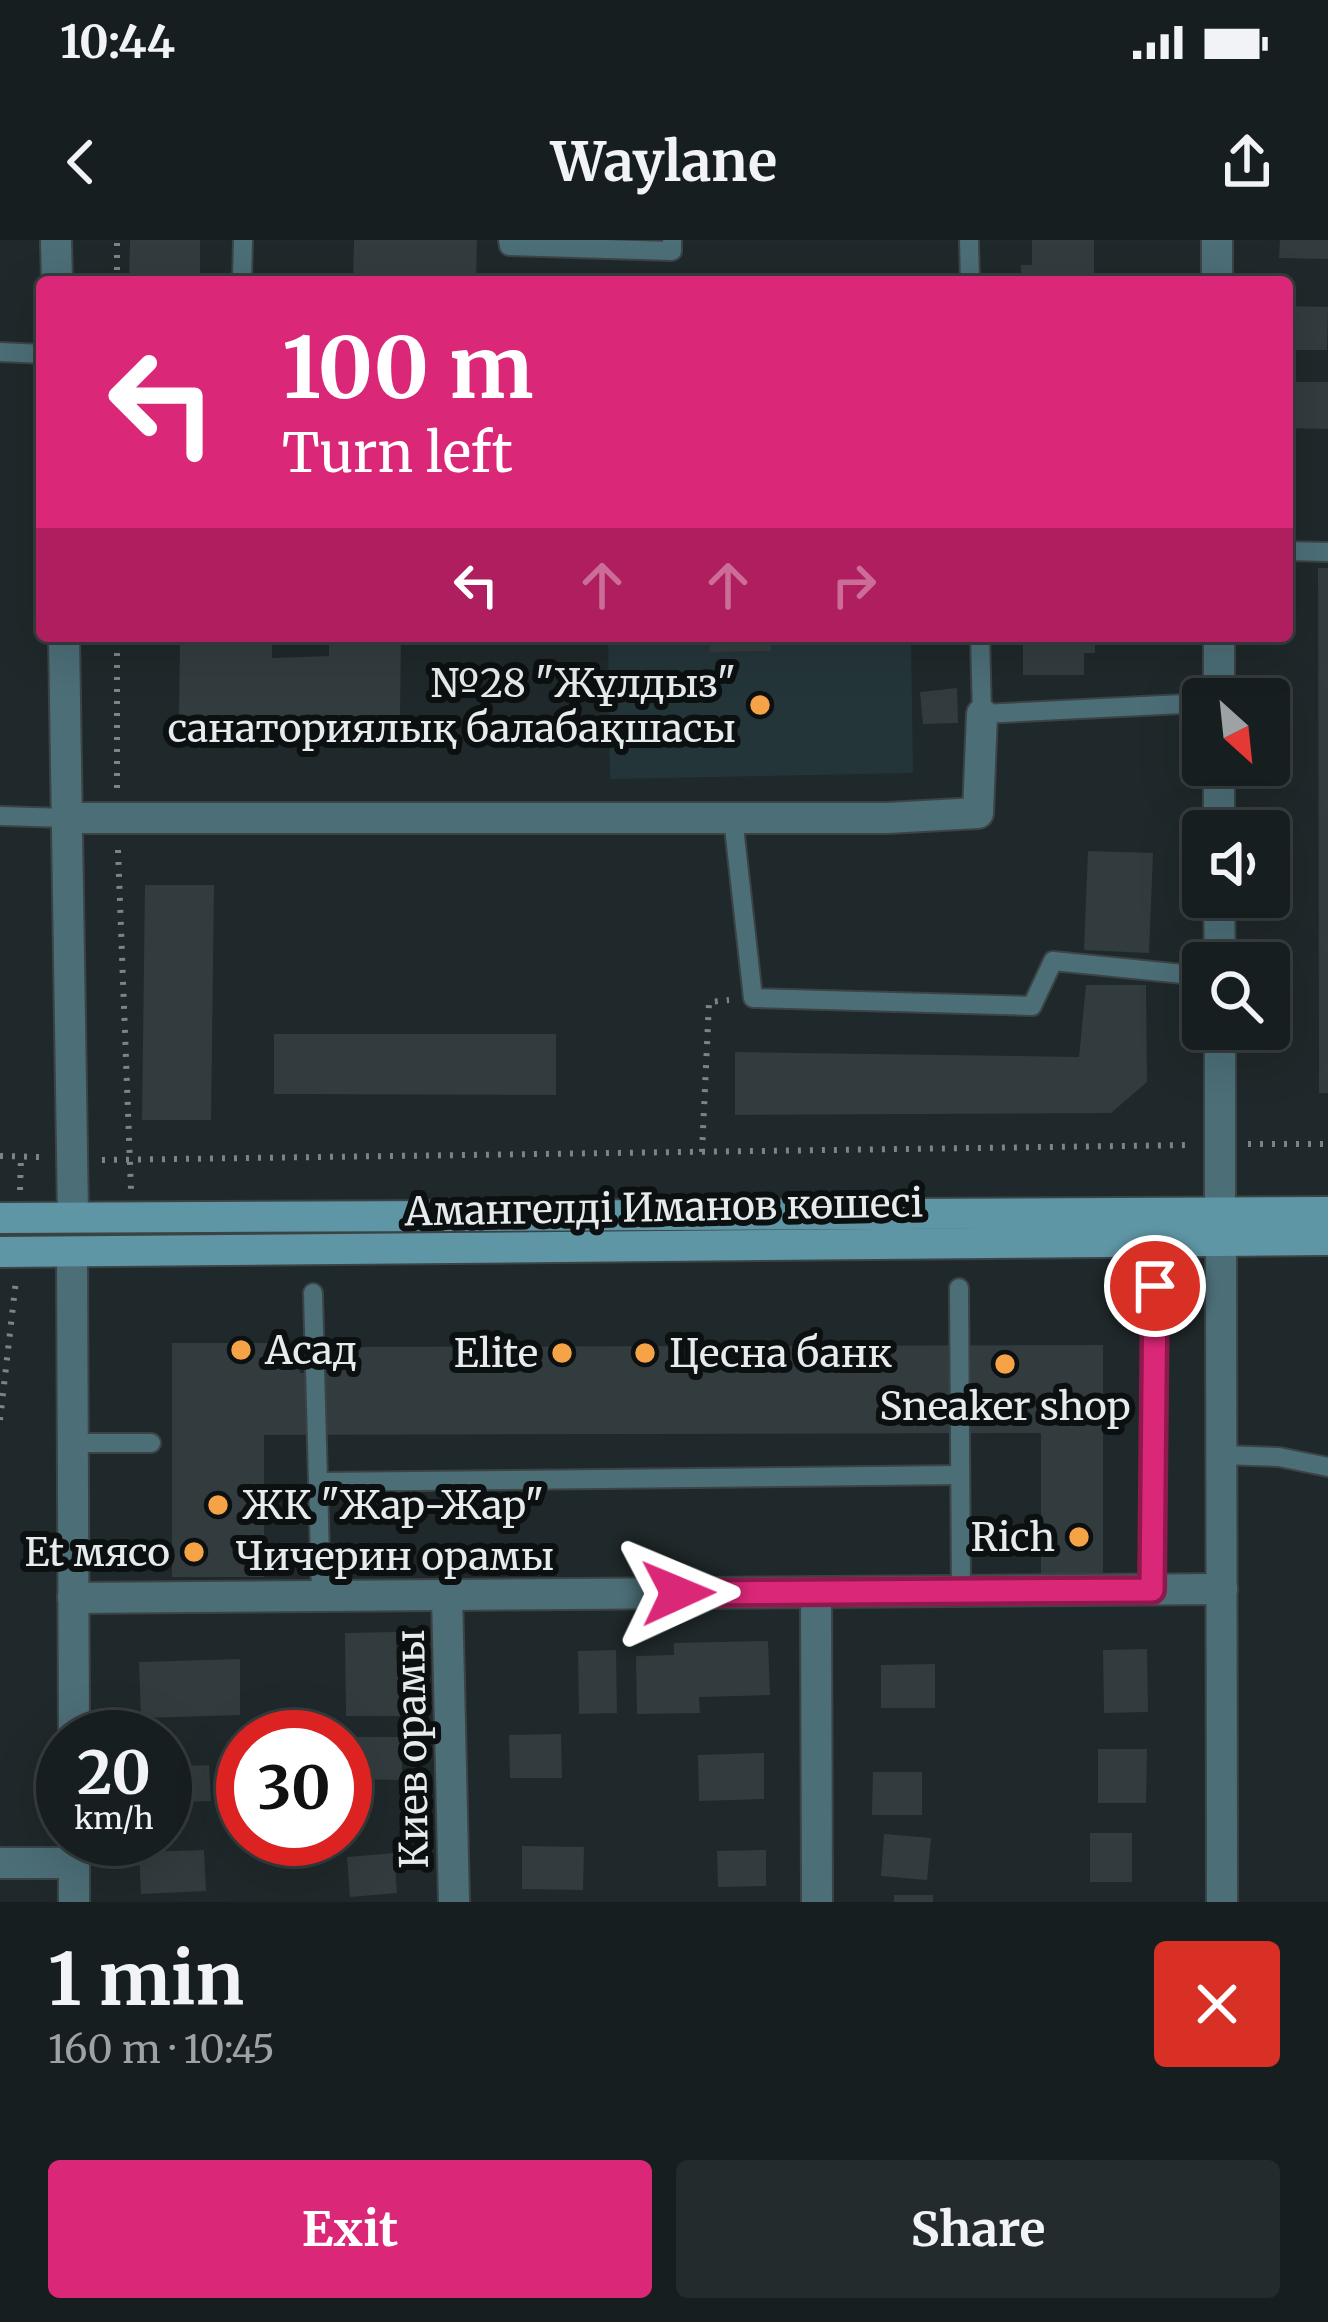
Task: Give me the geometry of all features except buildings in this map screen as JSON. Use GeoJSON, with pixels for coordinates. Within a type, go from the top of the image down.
{"type":"FeatureCollection","features":[{"type":"Feature","properties":{"kind":"main road","name":"Амангелді Иманов көшесі"},"geometry":{"type":"LineString","coordinates":[[9,1252],[1221,1226],[1328,1212]]}},
{"type":"Feature","properties":{"kind":"main road"},"geometry":{"type":"LineString","coordinates":[[72,1253],[73,1216]]}},
{"type":"Feature","properties":{"kind":"main road","name":"Амангелді Иманов көшесі"},"geometry":{"type":"LineString","coordinates":[[0,1218],[1221,1226],[1328,1240]]}},
{"type":"Feature","properties":{"kind":"street"},"geometry":{"type":"LineString","coordinates":[[56,240],[57,276]]}},
{"type":"Feature","properties":{"kind":"street"},"geometry":{"type":"LineString","coordinates":[[1217,240],[1217,276]]}},
{"type":"Feature","properties":{"kind":"street"},"geometry":{"type":"LineString","coordinates":[[64,642],[73,1216]]}},
{"type":"Feature","properties":{"kind":"street"},"geometry":{"type":"LineString","coordinates":[[1219,642],[1219,678]]}},
{"type":"Feature","properties":{"kind":"street"},"geometry":{"type":"LineString","coordinates":[[67,818],[733,818],[978,813],[982,715]]}},
{"type":"Feature","properties":{"kind":"street"},"geometry":{"type":"LineString","coordinates":[[1220,1050],[1222,1902]]}},
{"type":"Feature","properties":{"kind":"street"},"geometry":{"type":"LineString","coordinates":[[72,1253],[74,1710]]}},
{"type":"Feature","properties":{"kind":"street","name":"Чичерин орамы"},"geometry":{"type":"LineString","coordinates":[[73,1598],[1222,1589]]}},
{"type":"Feature","properties":{"kind":"street"},"geometry":{"type":"LineString","coordinates":[[816,1592],[818,1902]]}},
{"type":"Feature","properties":{"kind":"street","name":"Киев орамы"},"geometry":{"type":"LineString","coordinates":[[447,1594],[454,1902]]}},
{"type":"Feature","properties":{"kind":"street"},"geometry":{"type":"LineString","coordinates":[[0,1863],[36,1857]]}},
{"type":"Feature","properties":{"kind":"street"},"geometry":{"type":"LineString","coordinates":[[74,1866],[74,1902]]}},
{"type":"Feature","properties":{"kind":"lane"},"geometry":{"type":"LineString","coordinates":[[242,276],[243,240]]}},
{"type":"Feature","properties":{"kind":"lane"},"geometry":{"type":"LineString","coordinates":[[508,240],[508,246],[672,250],[672,240]]}},
{"type":"Feature","properties":{"kind":"lane"},"geometry":{"type":"LineString","coordinates":[[969,240],[970,276]]}},
{"type":"Feature","properties":{"kind":"lane"},"geometry":{"type":"LineString","coordinates":[[0,352],[36,354]]}},
{"type":"Feature","properties":{"kind":"lane"},"geometry":{"type":"LineString","coordinates":[[1293,551],[1328,552]]}},
{"type":"Feature","properties":{"kind":"lane"},"geometry":{"type":"LineString","coordinates":[[980,642],[982,715],[1182,704]]}},
{"type":"Feature","properties":{"kind":"lane"},"geometry":{"type":"LineString","coordinates":[[0,816],[67,818]]}},
{"type":"Feature","properties":{"kind":"lane"},"geometry":{"type":"LineString","coordinates":[[733,818],[753,998],[1032,1006],[1053,961],[1182,974]]}},
{"type":"Feature","properties":{"kind":"lane"},"geometry":{"type":"LineString","coordinates":[[1152,1590],[1155,1286]]}},
{"type":"Feature","properties":{"kind":"lane"},"geometry":{"type":"LineString","coordinates":[[959,1288],[961,1591]]}},
{"type":"Feature","properties":{"kind":"lane"},"geometry":{"type":"LineString","coordinates":[[313,1293],[322,1594]]}},
{"type":"Feature","properties":{"kind":"lane"},"geometry":{"type":"LineString","coordinates":[[70,1443],[151,1443]]}},
{"type":"Feature","properties":{"kind":"lane"},"geometry":{"type":"LineString","coordinates":[[1222,1455],[1279,1456],[1328,1467]]}},
{"type":"Feature","properties":{"kind":"lane"},"geometry":{"type":"LineString","coordinates":[[319,1482],[960,1475]]}},
{"type":"Feature","properties":{"kind":"path"},"geometry":{"type":"LineString","coordinates":[[117,240],[117,276]]}},
{"type":"Feature","properties":{"kind":"path"},"geometry":{"type":"LineString","coordinates":[[117,642],[117,818],[132,1216]]}},
{"type":"Feature","properties":{"kind":"path"},"geometry":{"type":"LineString","coordinates":[[702,1152],[709,1002],[753,998]]}},
{"type":"Feature","properties":{"kind":"path"},"geometry":{"type":"LineString","coordinates":[[130,1160],[1328,1144]]}},
{"type":"Feature","properties":{"kind":"path"},"geometry":{"type":"LineString","coordinates":[[0,1156],[21,1156]]}},
{"type":"Feature","properties":{"kind":"path"},"geometry":{"type":"LineString","coordinates":[[0,1420],[9,1252]]}},
{"type":"Feature","properties":{"kind":"shaded area","name":"№28 \"Жұлдыз\" санаториялық балабақшасы"},"geometry":{"type":"Polygon","coordinates":[[[608,642],[911,642],[913,773],[610,779],[608,642]]]}},
{"type":"Feature","properties":{"kind":"place","name":"№28 \"Жұлдыз\" санаториялық балабақшасы"},"geometry":{"type":"Point","coordinates":[760,705]}},
{"type":"Feature","properties":{"kind":"place","name":"Асад"},"geometry":{"type":"Point","coordinates":[241,1350]}},
{"type":"Feature","properties":{"kind":"place","name":"Elite"},"geometry":{"type":"Point","coordinates":[562,1353]}},
{"type":"Feature","properties":{"kind":"place","name":"Цесна банк"},"geometry":{"type":"Point","coordinates":[645,1353]}},
{"type":"Feature","properties":{"kind":"place","name":"Sneaker shop"},"geometry":{"type":"Point","coordinates":[1005,1364]}},
{"type":"Feature","properties":{"kind":"place","name":"ЖК \"Жар-Жар\""},"geometry":{"type":"Point","coordinates":[218,1505]}},
{"type":"Feature","properties":{"kind":"place","name":"Rich"},"geometry":{"type":"Point","coordinates":[1079,1537]}},
{"type":"Feature","properties":{"kind":"place","name":"Et мясо"},"geometry":{"type":"Point","coordinates":[194,1552]}},
{"type":"Feature","properties":{"kind":"route"},"geometry":{"type":"LineString","coordinates":[[678,1593],[1152,1590],[1155,1286]]}}]}
